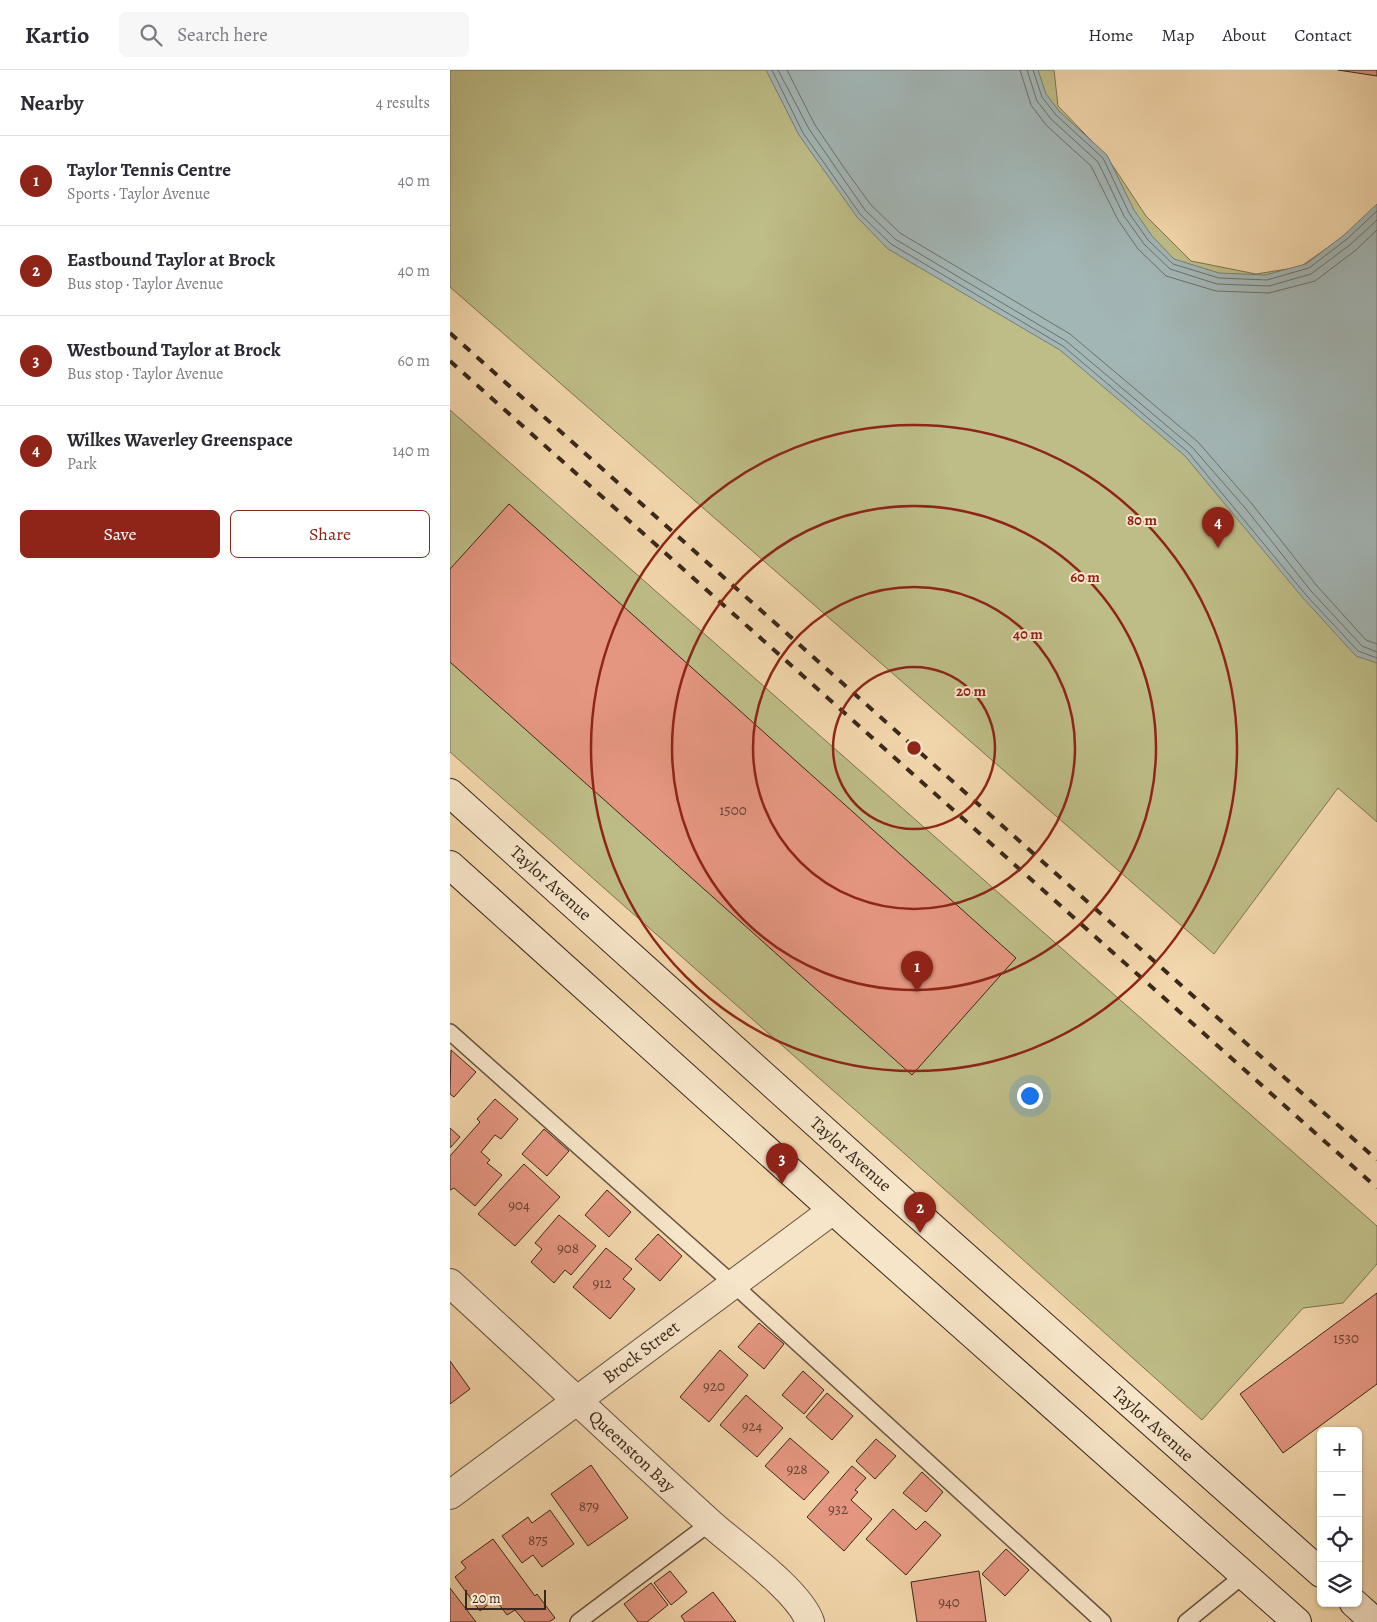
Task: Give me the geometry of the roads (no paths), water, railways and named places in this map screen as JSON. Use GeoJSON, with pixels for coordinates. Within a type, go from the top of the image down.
{"type":"FeatureCollection","features":[{"type":"Feature","properties":{"kind":"main road","name":"Taylor Avenue"},"geometry":{"type":"LineString","coordinates":[[450,793],[888,1188],[1317,1570]]}},
{"type":"Feature","properties":{"kind":"main road"},"geometry":{"type":"LineString","coordinates":[[450,865],[833,1210],[1297,1622]]}},
{"type":"Feature","properties":{"kind":"main road","name":"Brock Street"},"geometry":{"type":"LineString","coordinates":[[450,1495],[833,1210]]}},
{"type":"Feature","properties":{"kind":"main road","name":"Queenston Bay"},"geometry":{"type":"LineString","coordinates":[[450,1283],[710,1523],[779,1583],[806,1611],[810,1622]]}},
{"type":"Feature","properties":{"kind":"main road"},"geometry":{"type":"LineString","coordinates":[[1358,1607],[1374,1622]]}},
{"type":"Feature","properties":{"kind":"lane"},"geometry":{"type":"LineString","coordinates":[[450,1032],[733,1284],[1103,1622]]}},
{"type":"Feature","properties":{"kind":"lane"},"geometry":{"type":"LineString","coordinates":[[578,1622],[710,1523]]}},
{"type":"Feature","properties":{"kind":"lane"},"geometry":{"type":"LineString","coordinates":[[1186,1622],[1244,1575]]}},
{"type":"Feature","properties":{"kind":"water"},"geometry":{"type":"Polygon","coordinates":[[[766,70],[1038,70],[1046,94],[1059,111],[1107,155],[1134,210],[1152,236],[1174,259],[1219,273],[1265,275],[1306,264],[1344,235],[1377,204],[1377,663],[1356,656],[1303,598],[1185,456],[1060,350],[888,249],[857,217],[799,135],[766,70]]]}},
{"type":"Feature","properties":{"kind":"railway"},"geometry":{"type":"LineString","coordinates":[[450,333],[1377,1160]]}},
{"type":"Feature","properties":{"kind":"railway"},"geometry":{"type":"LineString","coordinates":[[450,361],[1377,1188]]}},
{"type":"Feature","properties":{"kind":"place","name":"Wilkes Waverley Greenspace"},"geometry":{"type":"Point","coordinates":[1218,548]}},
{"type":"Feature","properties":{"kind":"place","name":"Taylor Tennis Centre"},"geometry":{"type":"Point","coordinates":[917,992]}},
{"type":"Feature","properties":{"kind":"place","name":"Westbound Taylor at Brock"},"geometry":{"type":"Point","coordinates":[782,1184]}},
{"type":"Feature","properties":{"kind":"place","name":"Eastbound Taylor at Brock"},"geometry":{"type":"Point","coordinates":[920,1233]}}]}
